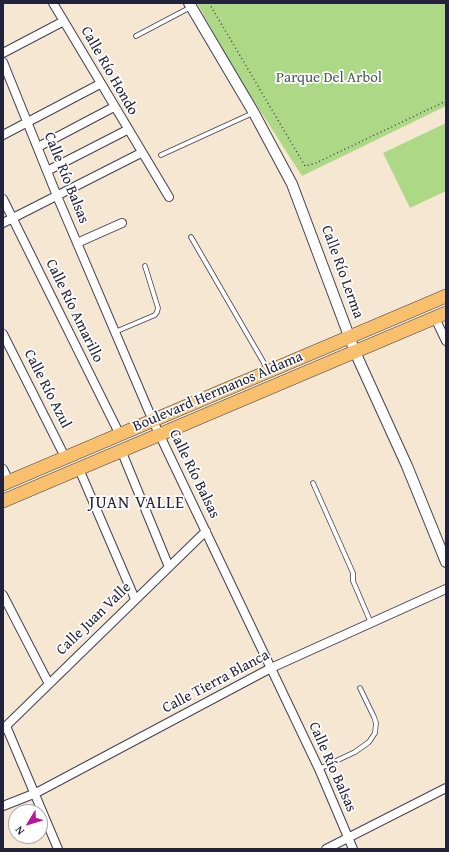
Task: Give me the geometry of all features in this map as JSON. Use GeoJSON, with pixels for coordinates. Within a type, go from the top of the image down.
{"type":"FeatureCollection","features":[{"type":"Feature","properties":{"kind":"main road","name":"Boulevard Hermanos Aldama"},"geometry":{"type":"LineString","coordinates":[[6,482],[270,372],[446,296]]}},
{"type":"Feature","properties":{"kind":"main road","name":"Boulevard Hermanos Aldama"},"geometry":{"type":"LineString","coordinates":[[3,501],[440,315]]}},
{"type":"Feature","properties":{"kind":"street","name":"Calle Río Hondo"},"geometry":{"type":"LineString","coordinates":[[53,3],[127,130],[169,197]]}},
{"type":"Feature","properties":{"kind":"street","name":"Calle Río Lerma"},"geometry":{"type":"LineString","coordinates":[[190,5],[254,113],[292,184],[355,352],[407,466],[446,562]]}},
{"type":"Feature","properties":{"kind":"street"},"geometry":{"type":"LineString","coordinates":[[3,53],[64,21]]}},
{"type":"Feature","properties":{"kind":"street","name":"Calle Río Balsas"},"geometry":{"type":"LineString","coordinates":[[3,62],[57,196],[153,421],[271,668],[353,849]]}},
{"type":"Feature","properties":{"kind":"street"},"geometry":{"type":"LineString","coordinates":[[3,135],[100,84]]}},
{"type":"Feature","properties":{"kind":"street"},"geometry":{"type":"LineString","coordinates":[[38,147],[114,107]]}},
{"type":"Feature","properties":{"kind":"street"},"geometry":{"type":"LineString","coordinates":[[47,171],[127,130]]}},
{"type":"Feature","properties":{"kind":"street"},"geometry":{"type":"LineString","coordinates":[[3,223],[141,153]]}},
{"type":"Feature","properties":{"kind":"street","name":"Calle Río Amarillo"},"geometry":{"type":"LineString","coordinates":[[3,199],[120,435]]}},
{"type":"Feature","properties":{"kind":"street"},"geometry":{"type":"LineString","coordinates":[[77,243],[122,223]]}},
{"type":"Feature","properties":{"kind":"street"},"geometry":{"type":"LineString","coordinates":[[440,315],[446,341]]}},
{"type":"Feature","properties":{"kind":"street","name":"Calle Río Azul"},"geometry":{"type":"LineString","coordinates":[[3,334],[65,457]]}},
{"type":"Feature","properties":{"kind":"street"},"geometry":{"type":"LineString","coordinates":[[121,450],[169,566]]}},
{"type":"Feature","properties":{"kind":"street"},"geometry":{"type":"LineString","coordinates":[[79,468],[135,599]]}},
{"type":"Feature","properties":{"kind":"street"},"geometry":{"type":"LineString","coordinates":[[3,469],[6,482]]}},
{"type":"Feature","properties":{"kind":"street","name":"Calle Juan Valle"},"geometry":{"type":"LineString","coordinates":[[5,727],[206,531]]}},
{"type":"Feature","properties":{"kind":"street","name":"Calle Tierra Blanca"},"geometry":{"type":"LineString","coordinates":[[3,806],[36,793],[271,668],[446,589]]}},
{"type":"Feature","properties":{"kind":"street"},"geometry":{"type":"LineString","coordinates":[[3,595],[49,684]]}},
{"type":"Feature","properties":{"kind":"street"},"geometry":{"type":"LineString","coordinates":[[5,727],[36,793],[58,849]]}},
{"type":"Feature","properties":{"kind":"street"},"geometry":{"type":"LineString","coordinates":[[326,849],[446,788]]}},
{"type":"Feature","properties":{"kind":"lane"},"geometry":{"type":"LineString","coordinates":[[136,36],[190,5]]}},
{"type":"Feature","properties":{"kind":"lane"},"geometry":{"type":"LineString","coordinates":[[161,155],[254,113]]}},
{"type":"Feature","properties":{"kind":"lane"},"geometry":{"type":"LineString","coordinates":[[191,238],[270,372]]}},
{"type":"Feature","properties":{"kind":"lane"},"geometry":{"type":"LineString","coordinates":[[115,332],[155,315],[157,312],[158,308],[145,266]]}},
{"type":"Feature","properties":{"kind":"lane"},"geometry":{"type":"LineString","coordinates":[[313,483],[353,573],[353,581],[371,623]]}},
{"type":"Feature","properties":{"kind":"lane"},"geometry":{"type":"LineString","coordinates":[[318,769],[356,752],[369,742],[376,733],[376,723],[374,717],[360,688]]}},
{"type":"Feature","properties":{"kind":"path"},"geometry":{"type":"LineString","coordinates":[[209,3],[305,166],[316,163],[446,102]]}},
{"type":"Feature","properties":{"kind":"green space","name":"Parque Del Arbol"},"geometry":{"type":"Polygon","coordinates":[[[197,3],[446,3],[446,106],[302,176],[236,73],[197,3]]]}},
{"type":"Feature","properties":{"kind":"green space"},"geometry":{"type":"Polygon","coordinates":[[[446,123],[446,191],[410,208],[383,153],[446,123]]]}},
{"type":"Feature","properties":{"kind":"district","name":"JUAN VALLE"},"geometry":{"type":"Point","coordinates":[137,504]}}]}
